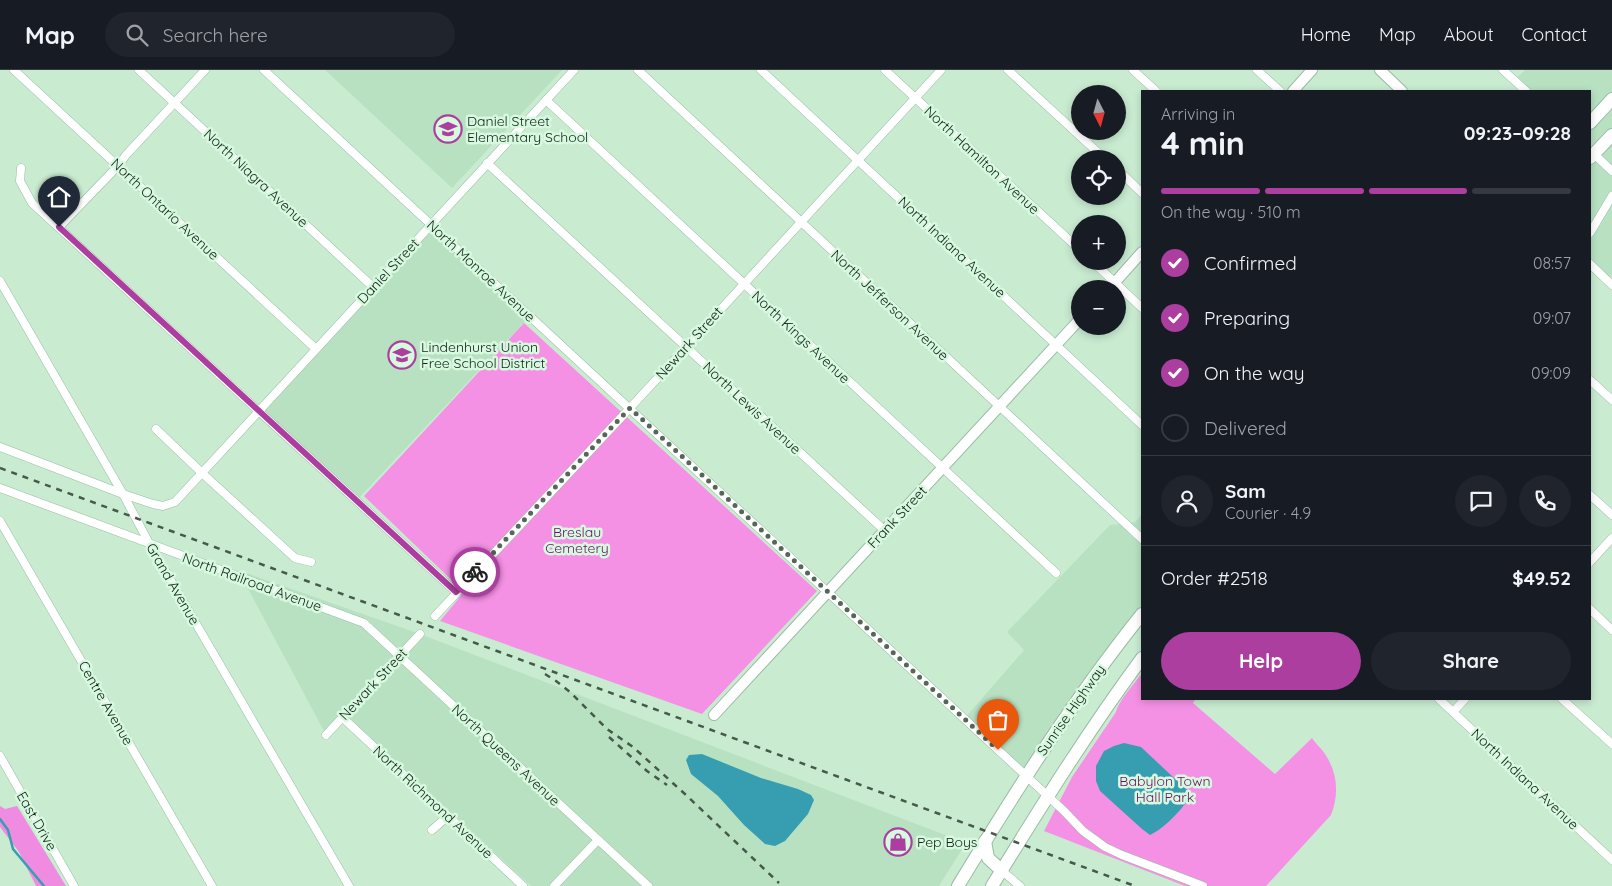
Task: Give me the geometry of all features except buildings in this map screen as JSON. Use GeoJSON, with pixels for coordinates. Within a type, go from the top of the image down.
{"type":"FeatureCollection","features":[{"type":"Feature","properties":{"kind":"highway"},"geometry":{"type":"LineString","coordinates":[[1591,122],[1612,99]]}},
{"type":"Feature","properties":{"kind":"highway"},"geometry":{"type":"LineString","coordinates":[[1592,156],[1612,135]]}},
{"type":"Feature","properties":{"kind":"highway","name":"Sunrise Highway"},"geometry":{"type":"LineString","coordinates":[[958,886],[1026,776],[1089,684],[1141,615]]}},
{"type":"Feature","properties":{"kind":"highway","name":"Sunrise Highway"},"geometry":{"type":"LineString","coordinates":[[992,886],[1100,716],[1141,659]]}},
{"type":"Feature","properties":{"kind":"highway"},"geometry":{"type":"LineString","coordinates":[[985,841],[988,858],[1002,870]]}},
{"type":"Feature","properties":{"kind":"street","name":"North Ontario Avenue"},"geometry":{"type":"LineString","coordinates":[[14,70],[316,349]]}},
{"type":"Feature","properties":{"kind":"street","name":"North Niagra Avenue"},"geometry":{"type":"LineString","coordinates":[[139,70],[373,287]]}},
{"type":"Feature","properties":{"kind":"street"},"geometry":{"type":"LineString","coordinates":[[59,227],[118,166],[205,70]]}},
{"type":"Feature","properties":{"kind":"street","name":"North Monroe Avenue"},"geometry":{"type":"LineString","coordinates":[[264,70],[1048,796],[1083,831],[1105,847],[1122,855],[1203,886]]}},
{"type":"Feature","properties":{"kind":"street","name":"Daniel Street"},"geometry":{"type":"LineString","coordinates":[[123,494],[159,505],[175,502],[574,70]]}},
{"type":"Feature","properties":{"kind":"street","name":"North Jefferson Avenue"},"geometry":{"type":"LineString","coordinates":[[638,70],[1141,538]]}},
{"type":"Feature","properties":{"kind":"street","name":"North Indiana Avenue"},"geometry":{"type":"LineString","coordinates":[[760,70],[1141,423]]}},
{"type":"Feature","properties":{"kind":"street","name":"North Hamilton Avenue"},"geometry":{"type":"LineString","coordinates":[[885,70],[1071,242]]}},
{"type":"Feature","properties":{"kind":"street","name":"Newark Street"},"geometry":{"type":"LineString","coordinates":[[435,616],[630,408],[941,70]]}},
{"type":"Feature","properties":{"kind":"street"},"geometry":{"type":"LineString","coordinates":[[1008,70],[1095,150]]}},
{"type":"Feature","properties":{"kind":"street"},"geometry":{"type":"LineString","coordinates":[[1133,70],[1155,90]]}},
{"type":"Feature","properties":{"kind":"street"},"geometry":{"type":"LineString","coordinates":[[1257,70],[1279,90]]}},
{"type":"Feature","properties":{"kind":"street"},"geometry":{"type":"LineString","coordinates":[[1294,90],[1312,70]]}},
{"type":"Feature","properties":{"kind":"street"},"geometry":{"type":"LineString","coordinates":[[1380,70],[1401,90]]}},
{"type":"Feature","properties":{"kind":"street"},"geometry":{"type":"LineString","coordinates":[[1503,70],[1525,90]]}},
{"type":"Feature","properties":{"kind":"street","name":"North Kings Avenue"},"geometry":{"type":"LineString","coordinates":[[546,100],[1056,573]]}},
{"type":"Feature","properties":{"kind":"street"},"geometry":{"type":"LineString","coordinates":[[1592,156],[1612,170]]}},
{"type":"Feature","properties":{"kind":"street","name":"North Lewis Avenue"},"geometry":{"type":"LineString","coordinates":[[487,163],[884,530]]}},
{"type":"Feature","properties":{"kind":"street"},"geometry":{"type":"LineString","coordinates":[[21,168],[20,181],[32,203],[456,592]]}},
{"type":"Feature","properties":{"kind":"street"},"geometry":{"type":"LineString","coordinates":[[1126,178],[1141,193]]}},
{"type":"Feature","properties":{"kind":"street"},"geometry":{"type":"LineString","coordinates":[[1591,231],[1612,196]]}},
{"type":"Feature","properties":{"kind":"street"},"geometry":{"type":"LineString","coordinates":[[1117,280],[1141,253]]}},
{"type":"Feature","properties":{"kind":"street"},"geometry":{"type":"LineString","coordinates":[[1591,265],[1612,285]]}},
{"type":"Feature","properties":{"kind":"street"},"geometry":{"type":"LineString","coordinates":[[1099,270],[1107,280]]}},
{"type":"Feature","properties":{"kind":"street","name":"Grand Avenue"},"geometry":{"type":"LineString","coordinates":[[0,281],[123,494],[149,543],[349,886]]}},
{"type":"Feature","properties":{"kind":"street"},"geometry":{"type":"LineString","coordinates":[[1126,296],[1141,307]]}},
{"type":"Feature","properties":{"kind":"street","name":"Frank Street"},"geometry":{"type":"LineString","coordinates":[[714,715],[1071,328]]}},
{"type":"Feature","properties":{"kind":"street"},"geometry":{"type":"LineString","coordinates":[[1591,381],[1612,400]]}},
{"type":"Feature","properties":{"kind":"street"},"geometry":{"type":"LineString","coordinates":[[156,429],[294,558],[311,562]]}},
{"type":"Feature","properties":{"kind":"street"},"geometry":{"type":"LineString","coordinates":[[0,447],[123,494]]}},
{"type":"Feature","properties":{"kind":"street","name":"North Railroad Avenue"},"geometry":{"type":"LineString","coordinates":[[0,488],[364,623]]}},
{"type":"Feature","properties":{"kind":"street"},"geometry":{"type":"LineString","coordinates":[[1591,496],[1612,515]]}},
{"type":"Feature","properties":{"kind":"street","name":"Centre Avenue"},"geometry":{"type":"LineString","coordinates":[[0,521],[212,886]]}},
{"type":"Feature","properties":{"kind":"street"},"geometry":{"type":"LineString","coordinates":[[1591,561],[1612,538]]}},
{"type":"Feature","properties":{"kind":"street"},"geometry":{"type":"LineString","coordinates":[[1591,610],[1612,630]]}},
{"type":"Feature","properties":{"kind":"street","name":"North Queens Avenue"},"geometry":{"type":"LineString","coordinates":[[364,623],[648,886]]}},
{"type":"Feature","properties":{"kind":"street","name":"Newark Street"},"geometry":{"type":"LineString","coordinates":[[326,735],[420,634]]}},
{"type":"Feature","properties":{"kind":"street","name":"North Indiana Avenue"},"geometry":{"type":"LineString","coordinates":[[1439,700],[1612,860]]}},
{"type":"Feature","properties":{"kind":"street"},"geometry":{"type":"LineString","coordinates":[[1453,712],[1464,700]]}},
{"type":"Feature","properties":{"kind":"street"},"geometry":{"type":"LineString","coordinates":[[1563,700],[1612,744]]}},
{"type":"Feature","properties":{"kind":"street","name":"North Richmond Avenue"},"geometry":{"type":"LineString","coordinates":[[343,718],[523,886]]}},
{"type":"Feature","properties":{"kind":"street","name":"East Drive"},"geometry":{"type":"LineString","coordinates":[[0,756],[74,886]]}},
{"type":"Feature","properties":{"kind":"street"},"geometry":{"type":"LineString","coordinates":[[432,830],[448,816]]}},
{"type":"Feature","properties":{"kind":"street"},"geometry":{"type":"LineString","coordinates":[[554,886],[598,840]]}},
{"type":"Feature","properties":{"kind":"street"},"geometry":{"type":"LineString","coordinates":[[1002,870],[1020,886]]}},
{"type":"Feature","properties":{"kind":"shaded area","name":"Daniel Street Elementary School"},"geometry":{"type":"Polygon","coordinates":[[[325,70],[562,70],[452,188],[325,70]]]}},
{"type":"Feature","properties":{"kind":"shaded area"},"geometry":{"type":"Polygon","coordinates":[[[1525,70],[1612,70],[1612,275],[1604,283],[1591,271],[1591,90],[1521,90],[1512,82],[1525,70]]]}},
{"type":"Feature","properties":{"kind":"shaded area","name":"Lindenhurst Union Free School District"},"geometry":{"type":"Polygon","coordinates":[[[431,226],[530,316],[357,500],[259,411],[431,226]]]}},
{"type":"Feature","properties":{"kind":"shaded area"},"geometry":{"type":"Polygon","coordinates":[[[1141,515],[1141,615],[1026,776],[964,719],[1024,650],[1007,632],[1110,525],[1135,522],[1141,515]]]}},
{"type":"Feature","properties":{"kind":"shaded area"},"geometry":{"type":"Polygon","coordinates":[[[238,570],[420,634],[966,843],[939,886],[531,886],[343,712],[326,735],[238,570]]]}},
{"type":"Feature","properties":{"kind":"shaded area"},"geometry":{"type":"Polygon","coordinates":[[[0,806],[5,809],[17,806],[66,886],[36,886],[19,852],[0,827],[0,806]]]}},
{"type":"Feature","properties":{"kind":"green space","name":"Breslau Cemetery"},"geometry":{"type":"Polygon","coordinates":[[[524,323],[817,591],[702,714],[440,621],[464,592],[364,496],[524,323]]]}},
{"type":"Feature","properties":{"kind":"green space","name":"Babylon Town Hall Park"},"geometry":{"type":"Polygon","coordinates":[[[1141,674],[1141,700],[1195,700],[1193,703],[1275,774],[1312,738],[1324,752],[1335,776],[1336,792],[1331,815],[1266,886],[1185,886],[1044,831],[1072,777],[1141,674]]]}},
{"type":"Feature","properties":{"kind":"water"},"geometry":{"type":"Polygon","coordinates":[[[1124,743],[1141,747],[1191,796],[1173,818],[1150,835],[1100,791],[1096,781],[1096,766],[1104,751],[1124,743]]]}},
{"type":"Feature","properties":{"kind":"water"},"geometry":{"type":"Polygon","coordinates":[[[702,754],[761,778],[811,795],[814,800],[808,814],[785,841],[775,846],[765,844],[744,825],[718,796],[691,774],[686,760],[689,755],[702,754]]]}},
{"type":"Feature","properties":{"kind":"waterway"},"geometry":{"type":"LineString","coordinates":[[0,819],[8,830],[13,849],[44,886]]}},
{"type":"Feature","properties":{"kind":"railway"},"geometry":{"type":"LineString","coordinates":[[0,468],[1135,886]]}},
{"type":"Feature","properties":{"kind":"railway"},"geometry":{"type":"LineString","coordinates":[[545,674],[570,692],[607,729],[633,747],[779,883]]}},
{"type":"Feature","properties":{"kind":"railway"},"geometry":{"type":"LineString","coordinates":[[609,737],[647,771],[667,785]]}},
{"type":"Feature","properties":{"kind":"way so far"},"geometry":{"type":"LineString","coordinates":[[475,572],[630,408],[998,750]]}},
{"type":"Feature","properties":{"kind":"place","name":"Daniel Street Elementary School"},"geometry":{"type":"Point","coordinates":[448,129]}},
{"type":"Feature","properties":{"kind":"place","name":"Lindenhurst Union Free School District"},"geometry":{"type":"Point","coordinates":[402,355]}},
{"type":"Feature","properties":{"kind":"place","name":"Pep Boys"},"geometry":{"type":"Point","coordinates":[898,842]}},
{"type":"Feature","properties":{"kind":"route"},"geometry":{"type":"LineString","coordinates":[[59,227],[456,592],[475,572]]}}]}
